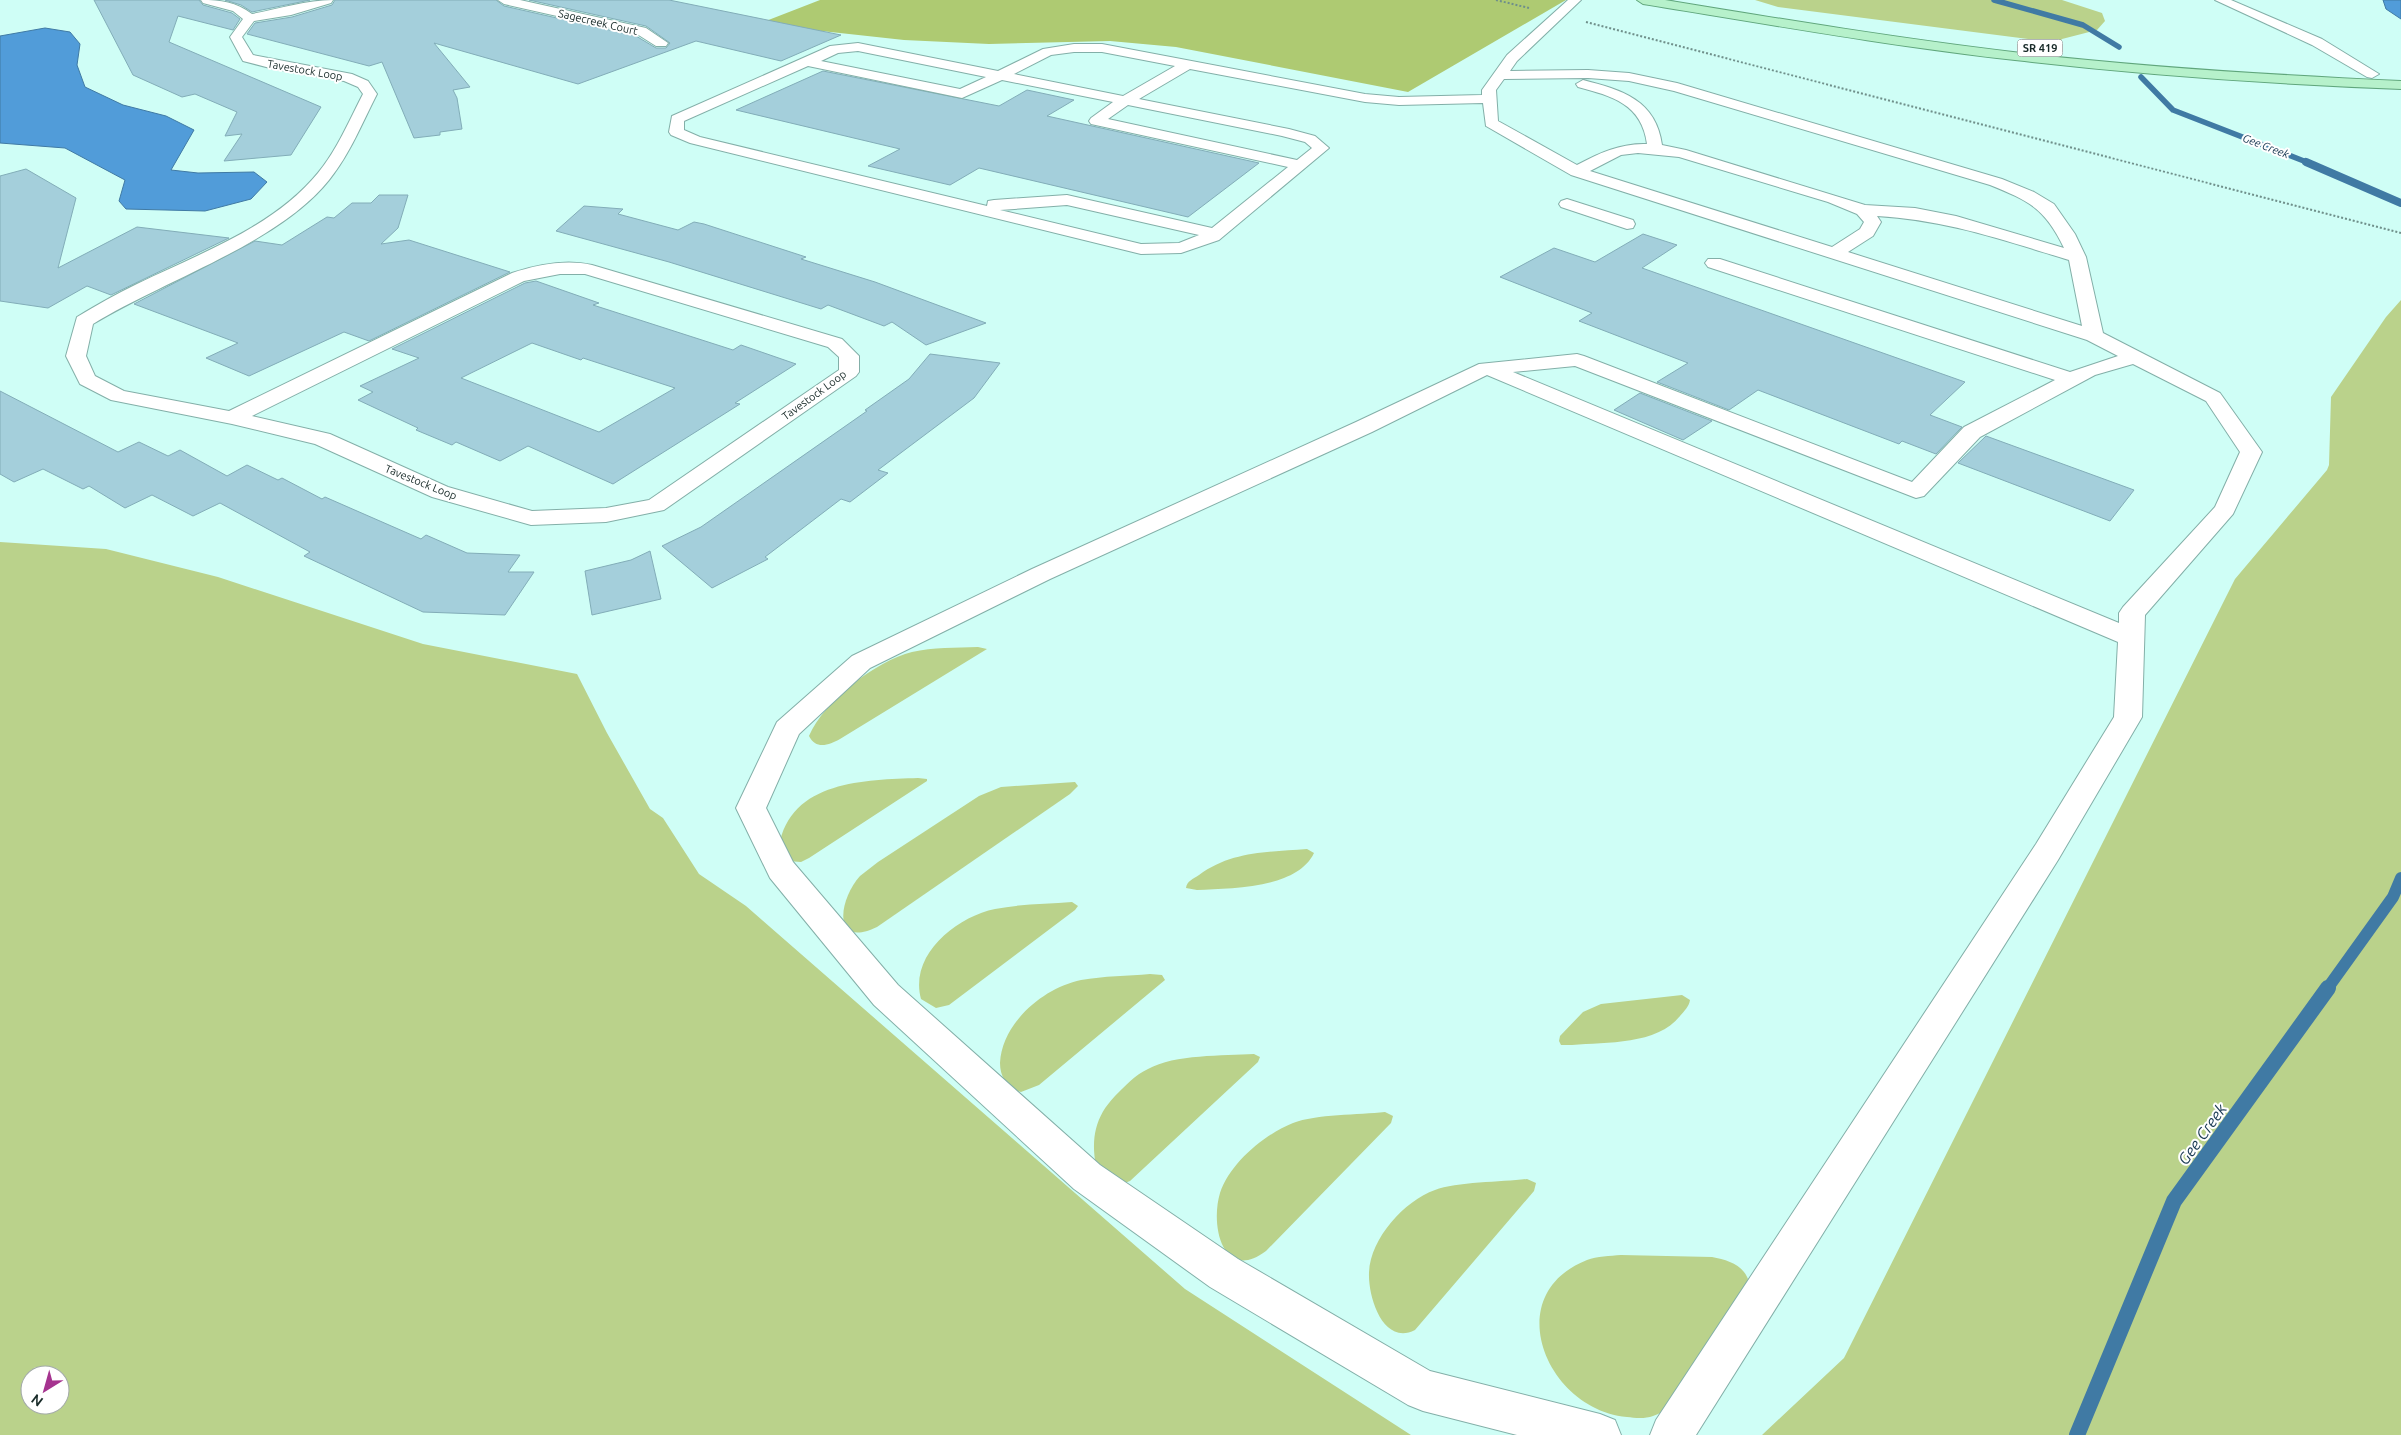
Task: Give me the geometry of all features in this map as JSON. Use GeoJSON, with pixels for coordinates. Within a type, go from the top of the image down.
{"type":"FeatureCollection","features":[{"type":"Feature","properties":{"kind":"main road","name":"SR 419"},"geometry":{"type":"LineString","coordinates":[[1642,0],[1838,32],[2004,55],[2214,75],[2399,83]]}},
{"type":"Feature","properties":{"kind":"main road","name":"SR 419"},"geometry":{"type":"LineString","coordinates":[[1711,0],[1853,24],[2005,44],[2184,61],[2372,74],[2399,83]]}},
{"type":"Feature","properties":{"kind":"street"},"geometry":{"type":"LineString","coordinates":[[207,0],[237,8],[250,18],[291,11],[327,0]]}},
{"type":"Feature","properties":{"kind":"street","name":"Sagecreek Court"},"geometry":{"type":"LineString","coordinates":[[504,0],[641,31],[660,43]]}},
{"type":"Feature","properties":{"kind":"street"},"geometry":{"type":"LineString","coordinates":[[1575,0],[1506,67],[1489,90],[1491,123],[1577,172],[2094,336],[2213,397],[2251,452],[2225,509],[2132,612],[2128,717],[2047,852],[1671,1435]]}},
{"type":"Feature","properties":{"kind":"street"},"geometry":{"type":"LineString","coordinates":[[2221,0],[2317,42],[2372,74]]}},
{"type":"Feature","properties":{"kind":"street","name":"Tavestock Loop"},"geometry":{"type":"LineString","coordinates":[[232,418],[518,277],[537,271],[558,268],[586,269],[835,343],[849,356],[849,372],[656,505],[606,515],[531,518],[440,492],[322,440],[232,418],[118,396],[87,380],[76,356],[84,321],[114,301],[212,257],[271,221],[314,188],[342,150],[370,94],[363,84],[347,77],[270,64],[248,58],[236,37],[250,18]]}},
{"type":"Feature","properties":{"kind":"street"},"geometry":{"type":"LineString","coordinates":[[858,47],[1000,75],[1310,138],[1321,148],[1216,234],[1181,248],[1141,250],[695,140],[676,132],[677,119],[835,49],[858,47]]}},
{"type":"Feature","properties":{"kind":"street"},"geometry":{"type":"LineString","coordinates":[[807,62],[962,94],[1048,52],[1074,48],[1102,48],[1366,98],[1399,101],[1490,99]]}},
{"type":"Feature","properties":{"kind":"street"},"geometry":{"type":"LineString","coordinates":[[1187,65],[1126,100],[1096,121],[1301,165]]}},
{"type":"Feature","properties":{"kind":"street"},"geometry":{"type":"LineString","coordinates":[[1506,67],[1550,74],[1608,90],[1636,105],[1650,122],[1656,148]]}},
{"type":"Feature","properties":{"kind":"street"},"geometry":{"type":"LineString","coordinates":[[1550,74],[1629,77],[1677,86],[1996,182],[2028,195],[2048,208],[2066,234],[2078,257],[2085,303],[2094,336]]}},
{"type":"Feature","properties":{"kind":"street"},"geometry":{"type":"LineString","coordinates":[[1577,172],[1608,153],[1628,148],[1656,148],[1834,199],[1864,210],[1915,213],[1956,221],[2078,257]]}},
{"type":"Feature","properties":{"kind":"street"},"geometry":{"type":"LineString","coordinates":[[968,207],[1068,200],[1216,234]]}},
{"type":"Feature","properties":{"kind":"street"},"geometry":{"type":"LineString","coordinates":[[1567,204],[1627,224]]}},
{"type":"Feature","properties":{"kind":"street"},"geometry":{"type":"LineString","coordinates":[[1834,254],[1867,232],[1873,222],[1864,210]]}},
{"type":"Feature","properties":{"kind":"street"},"geometry":{"type":"LineString","coordinates":[[1714,262],[2071,379]]}},
{"type":"Feature","properties":{"kind":"street"},"geometry":{"type":"LineString","coordinates":[[1600,1435],[1423,1390],[1224,1273],[1087,1177],[886,995],[781,870],[751,808],[787,729],[861,662],[1041,574],[1486,368],[1577,360],[1916,491],[1972,432],[2088,371],[2135,357]]}},
{"type":"Feature","properties":{"kind":"street"},"geometry":{"type":"LineString","coordinates":[[1486,368],[2131,638]]}},
{"type":"Feature","properties":{"kind":"path"},"geometry":{"type":"LineString","coordinates":[[1496,0],[1536,10]]}},
{"type":"Feature","properties":{"kind":"path"},"geometry":{"type":"LineString","coordinates":[[1579,20],[2401,233]]}},
{"type":"Feature","properties":{"kind":"green space"},"geometry":{"type":"Polygon","coordinates":[[[820,0],[1566,0],[1408,92],[1176,47],[1110,41],[989,44],[904,40],[758,24],[820,0]]]}},
{"type":"Feature","properties":{"kind":"green space"},"geometry":{"type":"Polygon","coordinates":[[[1755,0],[2062,0],[2102,13],[2105,21],[2097,30],[2062,39],[2059,43],[1778,7],[1755,0]]]}},
{"type":"Feature","properties":{"kind":"green space"},"geometry":{"type":"Polygon","coordinates":[[[2401,300],[2401,1435],[1762,1435],[1844,1358],[2235,579],[2327,470],[2329,465],[2331,397],[2386,317],[2401,300]]]}},
{"type":"Feature","properties":{"kind":"green space"},"geometry":{"type":"Polygon","coordinates":[[[0,542],[106,549],[218,577],[423,644],[577,674],[607,733],[650,809],[663,818],[699,874],[746,906],[1185,1289],[1411,1435],[0,1435],[0,542]]]}},
{"type":"Feature","properties":{"kind":"green space"},"geometry":{"type":"Polygon","coordinates":[[[978,647],[987,649],[840,739],[819,745],[809,736],[826,709],[839,696],[868,673],[883,664],[920,650],[978,647]]]}},
{"type":"Feature","properties":{"kind":"green space"},"geometry":{"type":"Polygon","coordinates":[[[927,779],[927,781],[801,862],[787,861],[779,847],[786,825],[798,808],[814,796],[833,788],[854,783],[927,779]]]}},
{"type":"Feature","properties":{"kind":"green space"},"geometry":{"type":"Polygon","coordinates":[[[1075,782],[1078,786],[1070,794],[877,927],[862,932],[852,932],[846,927],[843,918],[847,897],[860,876],[878,862],[979,796],[1001,787],[1075,782]]]}},
{"type":"Feature","properties":{"kind":"green space"},"geometry":{"type":"Polygon","coordinates":[[[1307,849],[1314,853],[1305,865],[1293,874],[1278,880],[1244,887],[1197,890],[1186,888],[1191,880],[1224,861],[1250,854],[1307,849]]]}},
{"type":"Feature","properties":{"kind":"green space"},"geometry":{"type":"Polygon","coordinates":[[[1072,902],[1078,906],[1075,910],[949,1005],[936,1008],[921,999],[919,983],[922,968],[929,953],[951,929],[965,920],[980,913],[1004,907],[1072,902]]]}},
{"type":"Feature","properties":{"kind":"green space"},"geometry":{"type":"Polygon","coordinates":[[[1150,974],[1162,975],[1165,980],[1039,1085],[1021,1092],[1008,1085],[1001,1073],[1002,1048],[1016,1021],[1039,999],[1067,984],[1081,980],[1150,974]]]}},
{"type":"Feature","properties":{"kind":"green space"},"geometry":{"type":"Polygon","coordinates":[[[1682,995],[1690,1000],[1680,1016],[1670,1025],[1645,1037],[1615,1042],[1572,1045],[1561,1045],[1559,1041],[1560,1036],[1583,1012],[1601,1004],[1682,995]]]}},
{"type":"Feature","properties":{"kind":"green space"},"geometry":{"type":"Polygon","coordinates":[[[1254,1054],[1260,1057],[1258,1062],[1130,1181],[1122,1184],[1096,1166],[1094,1146],[1099,1120],[1108,1104],[1139,1074],[1159,1064],[1185,1058],[1254,1054]]]}},
{"type":"Feature","properties":{"kind":"green space"},"geometry":{"type":"Polygon","coordinates":[[[1385,1112],[1393,1116],[1391,1123],[1266,1251],[1251,1259],[1239,1260],[1230,1255],[1223,1246],[1219,1234],[1217,1206],[1225,1182],[1240,1161],[1250,1151],[1271,1134],[1302,1120],[1325,1116],[1385,1112]]]}},
{"type":"Feature","properties":{"kind":"green space"},"geometry":{"type":"Polygon","coordinates":[[[1527,1179],[1536,1183],[1534,1191],[1415,1330],[1404,1333],[1394,1331],[1386,1325],[1375,1306],[1371,1294],[1369,1273],[1375,1247],[1382,1235],[1401,1212],[1423,1195],[1444,1187],[1527,1179]]]}},
{"type":"Feature","properties":{"kind":"green space"},"geometry":{"type":"Polygon","coordinates":[[[1621,1255],[1712,1257],[1738,1266],[1748,1279],[1743,1292],[1670,1407],[1647,1418],[1627,1417],[1599,1410],[1574,1394],[1556,1373],[1544,1349],[1539,1323],[1544,1298],[1560,1277],[1587,1260],[1621,1255]]]}},
{"type":"Feature","properties":{"kind":"water"},"geometry":{"type":"Polygon","coordinates":[[[2383,0],[2401,0],[2401,19],[2386,9],[2383,0]]]}},
{"type":"Feature","properties":{"kind":"water"},"geometry":{"type":"Polygon","coordinates":[[[45,28],[70,32],[80,44],[77,65],[85,87],[123,105],[166,116],[194,130],[171,170],[198,173],[254,172],[267,182],[251,199],[205,211],[126,209],[119,201],[125,180],[65,148],[0,143],[0,36],[45,28]]]}},
{"type":"Feature","properties":{"kind":"building"},"geometry":{"type":"Polygon","coordinates":[[[94,0],[199,0],[203,5],[232,13],[240,19],[233,30],[178,16],[169,42],[321,107],[291,155],[224,161],[242,134],[225,136],[237,112],[195,94],[182,97],[133,75],[94,0]]]}},
{"type":"Feature","properties":{"kind":"building"},"geometry":{"type":"Polygon","coordinates":[[[225,0],[310,0],[252,12],[241,5],[225,0]]]}},
{"type":"Feature","properties":{"kind":"building"},"geometry":{"type":"Polygon","coordinates":[[[335,0],[496,0],[504,6],[636,36],[656,48],[666,48],[670,43],[646,26],[529,0],[669,0],[841,35],[781,61],[696,41],[578,84],[434,43],[470,87],[453,90],[457,98],[462,129],[440,132],[440,135],[414,138],[382,62],[369,66],[247,34],[255,23],[292,17],[332,5],[335,0]]]}},
{"type":"Feature","properties":{"kind":"building"},"geometry":{"type":"Polygon","coordinates":[[[823,71],[999,106],[1027,90],[1074,100],[1047,116],[1259,163],[1188,217],[979,168],[950,185],[868,166],[900,149],[736,110],[823,71]]]}},
{"type":"Feature","properties":{"kind":"building"},"geometry":{"type":"Polygon","coordinates":[[[26,169],[76,198],[58,268],[137,227],[229,238],[111,295],[87,286],[48,308],[0,301],[0,176],[26,169]]]}},
{"type":"Feature","properties":{"kind":"building"},"geometry":{"type":"Polygon","coordinates":[[[379,195],[408,195],[398,228],[381,244],[409,240],[510,272],[369,341],[344,332],[249,376],[206,358],[238,343],[134,304],[255,241],[282,245],[327,217],[334,218],[352,203],[371,203],[379,195]]]}},
{"type":"Feature","properties":{"kind":"building"},"geometry":{"type":"Polygon","coordinates":[[[584,206],[623,209],[618,214],[678,230],[694,222],[704,224],[806,257],[801,259],[875,282],[986,323],[926,345],[892,322],[884,326],[828,305],[821,309],[669,262],[556,231],[584,206]]]}},
{"type":"Feature","properties":{"kind":"building"},"geometry":{"type":"Polygon","coordinates":[[[1643,234],[1677,245],[1642,268],[1965,382],[1930,415],[1962,427],[1936,454],[1902,441],[1899,444],[1758,390],[1729,410],[1657,382],[1688,363],[1579,321],[1592,313],[1500,277],[1554,248],[1595,262],[1643,234]]]}},
{"type":"Feature","properties":{"kind":"building"},"geometry":{"type":"Polygon","coordinates":[[[536,281],[599,303],[593,305],[733,350],[741,345],[796,364],[735,403],[740,404],[613,484],[528,446],[500,461],[456,442],[452,445],[416,430],[418,428],[358,400],[373,392],[360,386],[419,358],[392,349],[525,283],[536,281]],[[532,343],[461,378],[599,432],[675,388],[583,358],[581,360],[532,343]]]}},
{"type":"Feature","properties":{"kind":"building"},"geometry":{"type":"Polygon","coordinates":[[[930,354],[1000,363],[974,398],[878,470],[888,473],[850,502],[841,499],[765,557],[768,559],[712,588],[662,546],[701,527],[867,411],[865,410],[909,379],[930,354]]]}},
{"type":"Feature","properties":{"kind":"building"},"geometry":{"type":"Polygon","coordinates":[[[0,391],[118,452],[139,442],[168,456],[180,450],[227,476],[247,465],[278,480],[282,478],[322,499],[325,497],[421,539],[426,535],[467,553],[520,555],[508,572],[534,572],[505,615],[423,612],[304,556],[310,552],[220,503],[193,516],[152,495],[125,508],[89,486],[83,489],[43,469],[14,482],[0,474],[0,391]]]}},
{"type":"Feature","properties":{"kind":"building"},"geometry":{"type":"Polygon","coordinates":[[[1640,393],[1712,421],[1683,440],[1614,410],[1640,393]]]}},
{"type":"Feature","properties":{"kind":"building"},"geometry":{"type":"Polygon","coordinates":[[[1986,436],[2134,490],[2110,521],[1958,463],[1986,436]]]}},
{"type":"Feature","properties":{"kind":"building"},"geometry":{"type":"Polygon","coordinates":[[[650,551],[661,599],[592,615],[585,571],[631,560],[650,551]]]}},
{"type":"Feature","properties":{"kind":"waterway","name":"Gee Creek"},"geometry":{"type":"LineString","coordinates":[[1994,0],[2083,25],[2119,47]]}},
{"type":"Feature","properties":{"kind":"waterway","name":"Gee Creek"},"geometry":{"type":"LineString","coordinates":[[2141,77],[2173,110],[2309,163]]}},
{"type":"Feature","properties":{"kind":"waterway","name":"Gee Creek"},"geometry":{"type":"LineString","coordinates":[[2306,162],[2401,203]]}},
{"type":"Feature","properties":{"kind":"waterway","name":"Gee Creek"},"geometry":{"type":"LineString","coordinates":[[2327,989],[2393,897],[2401,878]]}},
{"type":"Feature","properties":{"kind":"waterway","name":"Gee Creek"},"geometry":{"type":"LineString","coordinates":[[2077,1435],[2174,1201],[2328,988]]}}]}
